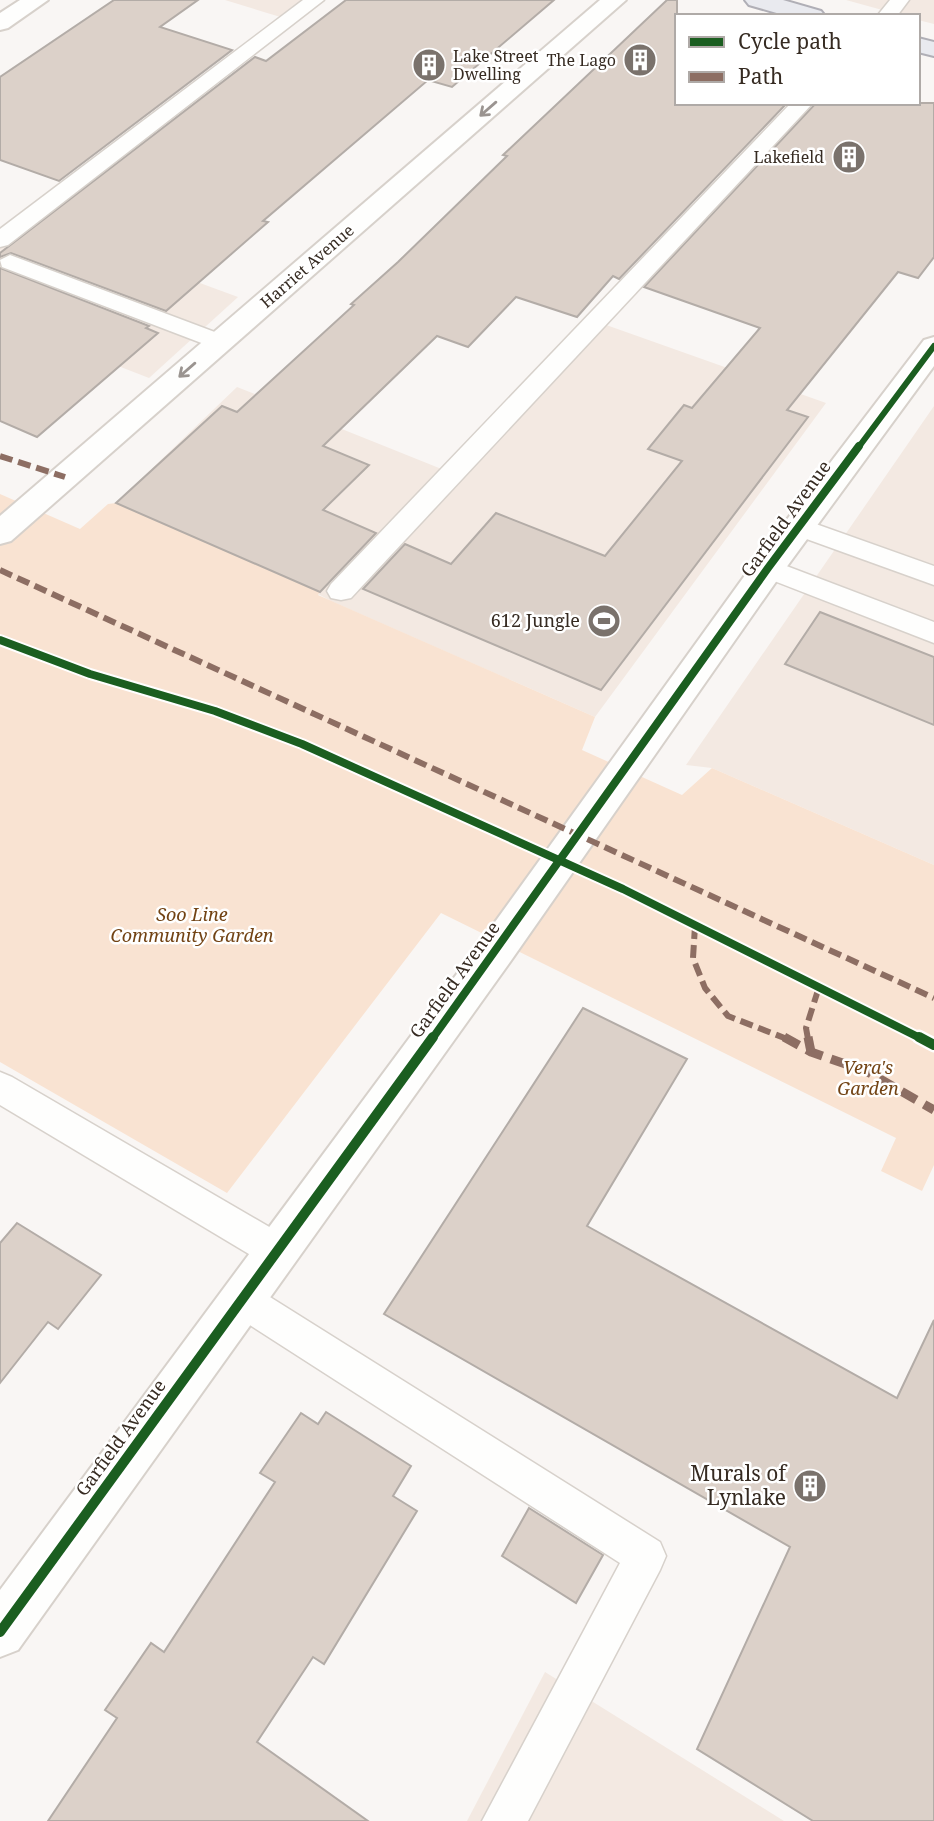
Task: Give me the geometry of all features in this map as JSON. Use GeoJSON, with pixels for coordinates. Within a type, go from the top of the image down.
{"type":"FeatureCollection","features":[{"type":"Feature","properties":{"kind":"main road"},"geometry":{"type":"LineString","coordinates":[[757,0],[806,14]]}},
{"type":"Feature","properties":{"kind":"street"},"geometry":{"type":"LineString","coordinates":[[0,23],[36,0]]}},
{"type":"Feature","properties":{"kind":"street","name":"Harriet Avenue"},"geometry":{"type":"LineString","coordinates":[[0,533],[614,0]]}},
{"type":"Feature","properties":{"kind":"street","name":"Garfield Avenue"},"geometry":{"type":"LineString","coordinates":[[0,1632],[496,951],[768,568],[934,346]]}},
{"type":"Feature","properties":{"kind":"lane"},"geometry":{"type":"LineString","coordinates":[[0,240],[315,0]]}},
{"type":"Feature","properties":{"kind":"lane"},"geometry":{"type":"LineString","coordinates":[[888,14],[900,0]]}},
{"type":"Feature","properties":{"kind":"lane"},"geometry":{"type":"LineString","coordinates":[[341,591],[801,105]]}},
{"type":"Feature","properties":{"kind":"lane"},"geometry":{"type":"LineString","coordinates":[[10,262],[220,342]]}},
{"type":"Feature","properties":{"kind":"lane"},"geometry":{"type":"LineString","coordinates":[[799,527],[932,571]]}},
{"type":"Feature","properties":{"kind":"lane"},"geometry":{"type":"LineString","coordinates":[[768,568],[934,633]]}},
{"type":"Feature","properties":{"kind":"lane"},"geometry":{"type":"LineString","coordinates":[[0,1087],[277,1251]]}},
{"type":"Feature","properties":{"kind":"lane"},"geometry":{"type":"LineString","coordinates":[[241,1299],[646,1556],[504,1821]]}},
{"type":"Feature","properties":{"kind":"shaded area"},"geometry":{"type":"Polygon","coordinates":[[[225,0],[314,0],[287,19],[225,0]]]}},
{"type":"Feature","properties":{"kind":"shaded area"},"geometry":{"type":"Polygon","coordinates":[[[846,0],[934,0],[934,24],[920,20],[920,14],[897,14],[846,0]]]}},
{"type":"Feature","properties":{"kind":"shaded area"},"geometry":{"type":"Polygon","coordinates":[[[23,218],[238,297],[149,378],[0,320],[0,236],[23,218]]]}},
{"type":"Feature","properties":{"kind":"shaded area"},"geometry":{"type":"Polygon","coordinates":[[[595,321],[826,403],[595,717],[331,601],[318,594],[320,591],[116,503],[237,387],[454,474],[595,321]]]}},
{"type":"Feature","properties":{"kind":"shaded area"},"geometry":{"type":"Polygon","coordinates":[[[934,406],[934,865],[712,768],[686,765],[934,406]]]}},
{"type":"Feature","properties":{"kind":"shaded area"},"geometry":{"type":"Polygon","coordinates":[[[545,1672],[784,1821],[467,1821],[545,1672]]]}},
{"type":"Feature","properties":{"kind":"green space"},"geometry":{"type":"Polygon","coordinates":[[[0,494],[80,529],[108,504],[116,503],[595,717],[582,750],[682,795],[712,768],[934,865],[934,1165],[922,1191],[881,1171],[896,1138],[441,913],[227,1193],[0,1062],[0,494]]]}},
{"type":"Feature","properties":{"kind":"building"},"geometry":{"type":"Polygon","coordinates":[[[114,0],[198,0],[160,27],[232,50],[59,181],[0,160],[0,77],[114,0]]]}},
{"type":"Feature","properties":{"kind":"building"},"geometry":{"type":"Polygon","coordinates":[[[346,0],[554,0],[452,87],[428,80],[263,221],[268,222],[166,311],[11,253],[0,257],[0,253],[255,57],[266,61],[346,0]]]}},
{"type":"Feature","properties":{"kind":"building"},"geometry":{"type":"Polygon","coordinates":[[[667,0],[677,0],[675,105],[785,105],[619,279],[613,276],[577,317],[516,297],[468,347],[437,336],[323,446],[369,465],[323,510],[376,533],[320,592],[116,503],[222,406],[237,412],[354,305],[351,304],[507,156],[503,155],[667,0]]]}},
{"type":"Feature","properties":{"kind":"building"},"geometry":{"type":"Polygon","coordinates":[[[934,103],[934,257],[918,278],[898,272],[787,410],[808,417],[601,690],[363,589],[405,544],[451,564],[496,513],[605,556],[682,461],[648,449],[684,405],[692,408],[760,328],[644,287],[814,105],[934,103]]]}},
{"type":"Feature","properties":{"kind":"building"},"geometry":{"type":"Polygon","coordinates":[[[0,268],[149,326],[146,328],[158,333],[37,437],[0,421],[0,268]]]}},
{"type":"Feature","properties":{"kind":"building"},"geometry":{"type":"Polygon","coordinates":[[[820,612],[934,657],[934,725],[785,664],[820,612]]]}},
{"type":"Feature","properties":{"kind":"building","name":"Murals of Lynlake"},"geometry":{"type":"Polygon","coordinates":[[[583,1008],[687,1059],[587,1226],[897,1398],[934,1320],[934,1821],[813,1821],[697,1749],[790,1547],[384,1314],[583,1008]]]}},
{"type":"Feature","properties":{"kind":"building"},"geometry":{"type":"Polygon","coordinates":[[[17,1223],[101,1275],[58,1329],[48,1322],[0,1383],[0,1243],[17,1223]]]}},
{"type":"Feature","properties":{"kind":"building"},"geometry":{"type":"Polygon","coordinates":[[[326,1412],[411,1466],[393,1496],[417,1511],[324,1664],[313,1657],[257,1742],[368,1821],[48,1821],[117,1718],[105,1710],[151,1643],[164,1652],[275,1482],[260,1473],[301,1413],[318,1424],[326,1412]]]}},
{"type":"Feature","properties":{"kind":"building"},"geometry":{"type":"Polygon","coordinates":[[[529,1508],[603,1555],[576,1603],[502,1556],[529,1508]]]}},
{"type":"Feature","properties":{"kind":"marked path"},"geometry":{"type":"LineString","coordinates":[[0,456],[65,477]]}},
{"type":"Feature","properties":{"kind":"marked path"},"geometry":{"type":"LineString","coordinates":[[0,570],[934,998]]}},
{"type":"Feature","properties":{"kind":"marked path"},"geometry":{"type":"LineString","coordinates":[[695,926],[693,958],[705,988],[728,1016],[776,1033],[811,1052],[868,1072],[934,1110]]}},
{"type":"Feature","properties":{"kind":"marked path"},"geometry":{"type":"LineString","coordinates":[[811,1052],[806,1028],[819,987]]}},
{"type":"Feature","properties":{"kind":"cycle path"},"geometry":{"type":"LineString","coordinates":[[0,1632],[496,951],[768,568],[934,346]]}},
{"type":"Feature","properties":{"kind":"cycle path"},"geometry":{"type":"LineString","coordinates":[[0,640],[90,674],[215,711],[302,744],[623,889],[934,1045]]}},
{"type":"Feature","properties":{"kind":"place","name":"The Lago"},"geometry":{"type":"Point","coordinates":[640,60]}},
{"type":"Feature","properties":{"kind":"place","name":"Lake Street Dwelling"},"geometry":{"type":"Point","coordinates":[429,65]}},
{"type":"Feature","properties":{"kind":"place","name":"Lakefield"},"geometry":{"type":"Point","coordinates":[849,157]}},
{"type":"Feature","properties":{"kind":"place","name":"612 Jungle"},"geometry":{"type":"Point","coordinates":[604,621]}},
{"type":"Feature","properties":{"kind":"place","name":"Murals of Lynlake"},"geometry":{"type":"Point","coordinates":[810,1486]}},
{"type":"Feature","properties":{"kind":"park label","name":"Soo Line Community Garden"},"geometry":{"type":"Point","coordinates":[192,925]}},
{"type":"Feature","properties":{"kind":"park label","name":"Vera's Garden"},"geometry":{"type":"Point","coordinates":[868,1078]}}]}
